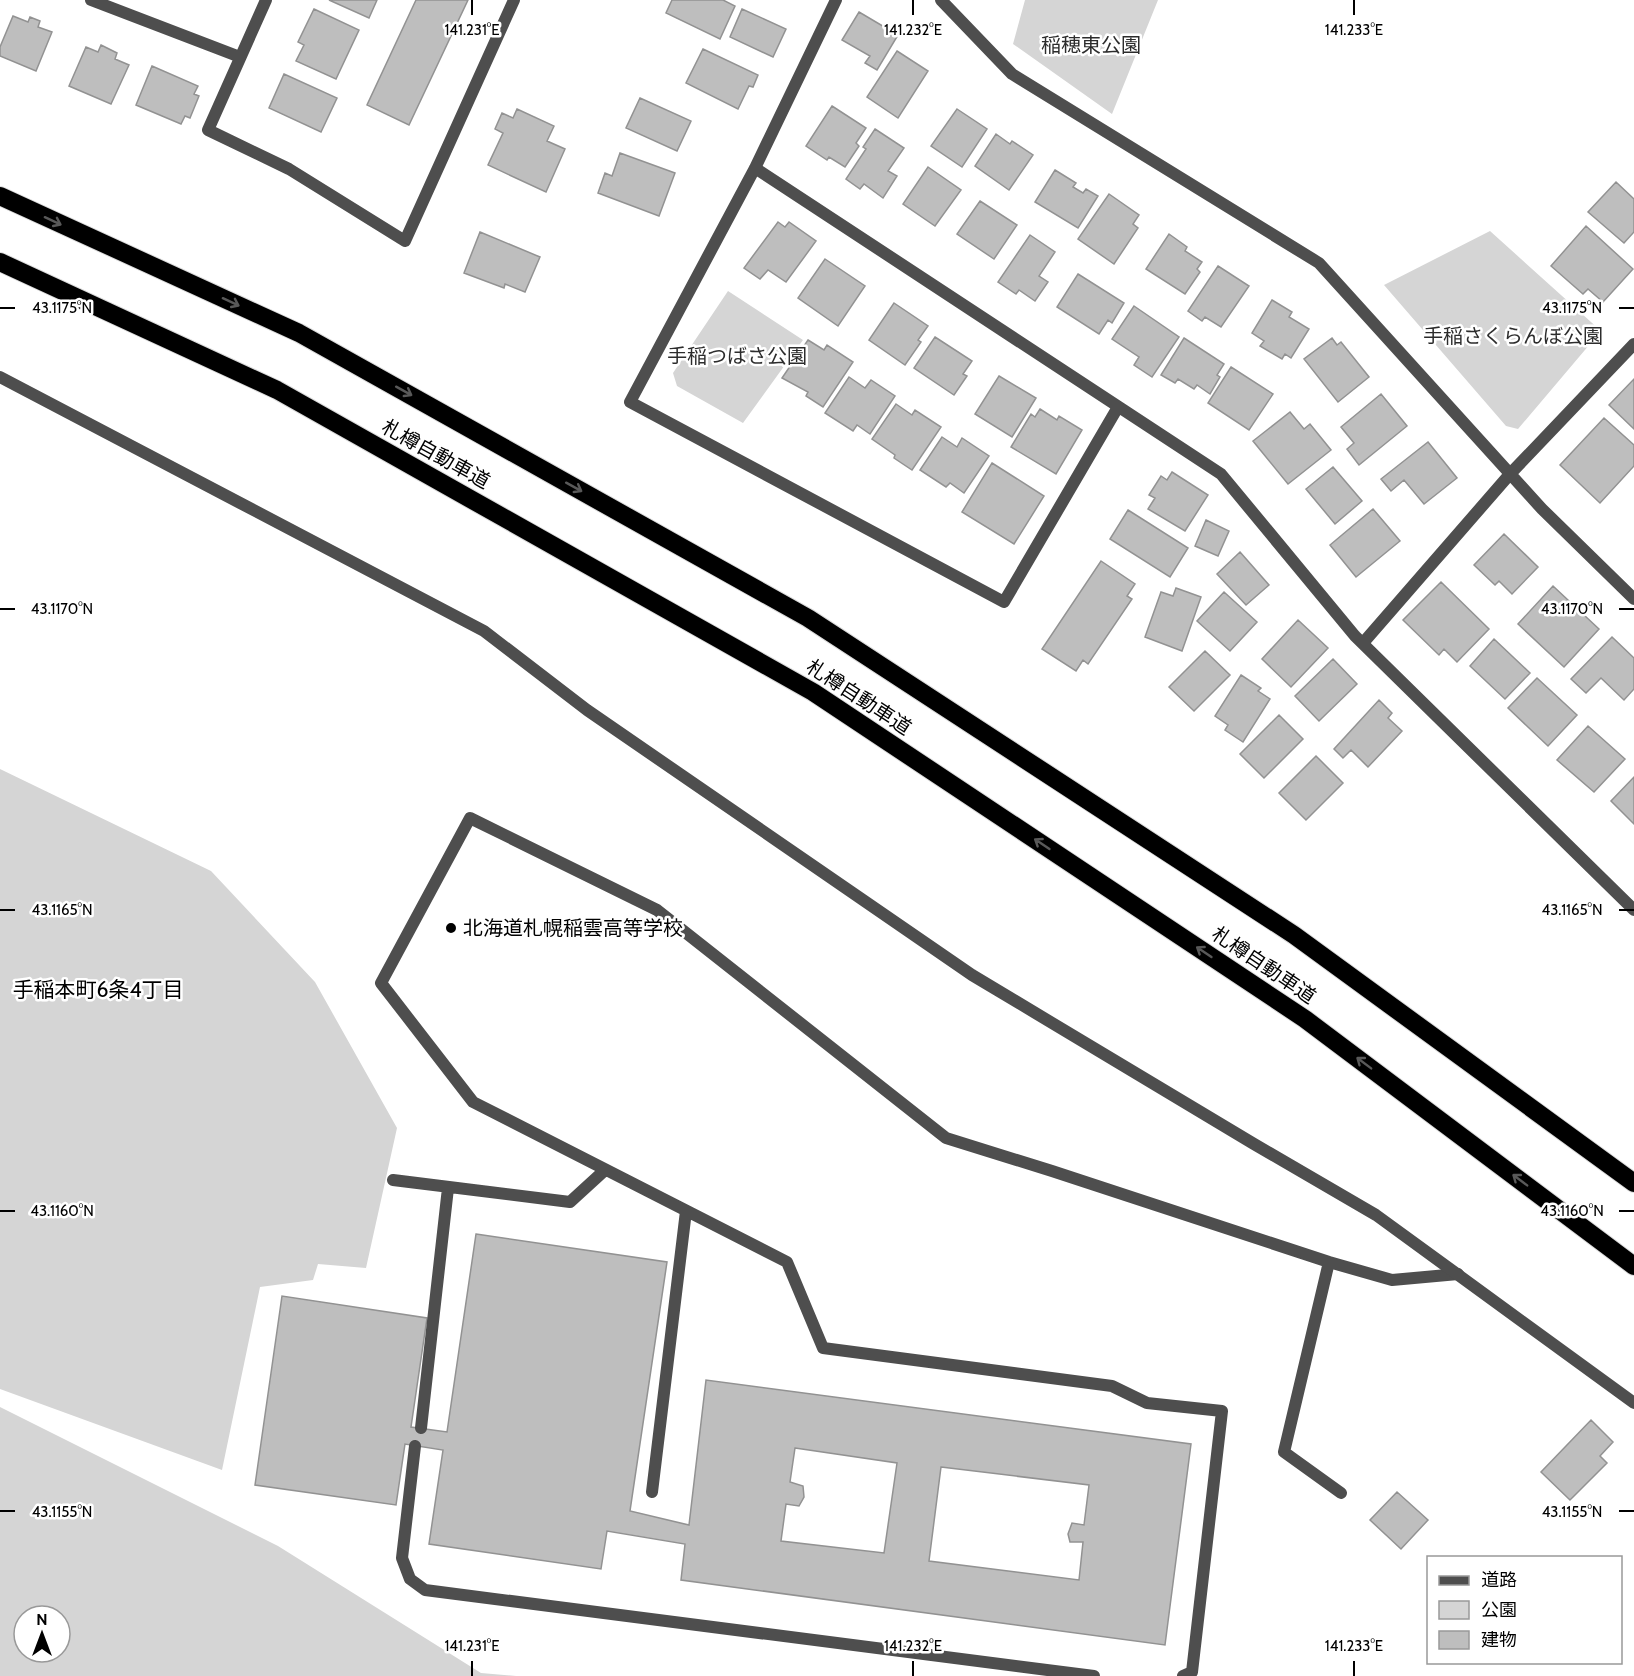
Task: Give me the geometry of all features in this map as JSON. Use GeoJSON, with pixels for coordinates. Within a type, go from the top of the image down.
{"type":"FeatureCollection","features":[{"type":"Feature","properties":{"kind":"highway","name":"札樽自動車道"},"geometry":{"type":"LineString","coordinates":[[0,196],[299,333],[808,618],[1294,935],[1634,1182]]}},
{"type":"Feature","properties":{"kind":"highway","name":"札樽自動車道"},"geometry":{"type":"LineString","coordinates":[[0,262],[277,390],[813,692],[1305,1019],[1634,1266]]}},
{"type":"Feature","properties":{"kind":"street"},"geometry":{"type":"LineString","coordinates":[[91,0],[240,57]]}},
{"type":"Feature","properties":{"kind":"street"},"geometry":{"type":"LineString","coordinates":[[266,0],[208,130],[289,169],[405,241],[514,0]]}},
{"type":"Feature","properties":{"kind":"street"},"geometry":{"type":"LineString","coordinates":[[836,0],[755,168],[630,402],[1004,602],[1118,407]]}},
{"type":"Feature","properties":{"kind":"street"},"geometry":{"type":"LineString","coordinates":[[941,0],[1012,74],[1319,262],[1542,509],[1634,599]]}},
{"type":"Feature","properties":{"kind":"street"},"geometry":{"type":"LineString","coordinates":[[755,168],[1221,474],[1363,643],[1634,910]]}},
{"type":"Feature","properties":{"kind":"street"},"geometry":{"type":"LineString","coordinates":[[1363,643],[1510,474],[1634,344]]}},
{"type":"Feature","properties":{"kind":"street"},"geometry":{"type":"LineString","coordinates":[[0,377],[484,631],[587,710],[972,975],[1376,1215],[1634,1403]]}},
{"type":"Feature","properties":{"kind":"street"},"geometry":{"type":"LineString","coordinates":[[1184,1676],[1192,1672],[1222,1411],[1147,1403],[1112,1386],[823,1348],[787,1262],[473,1102],[381,982],[470,818],[657,910],[946,1138],[1329,1262],[1392,1280],[1458,1274]]}},
{"type":"Feature","properties":{"kind":"street"},"geometry":{"type":"LineString","coordinates":[[393,1180],[570,1202],[605,1170]]}},
{"type":"Feature","properties":{"kind":"street"},"geometry":{"type":"LineString","coordinates":[[421,1428],[448,1188]]}},
{"type":"Feature","properties":{"kind":"street"},"geometry":{"type":"LineString","coordinates":[[652,1492],[686,1211]]}},
{"type":"Feature","properties":{"kind":"street"},"geometry":{"type":"LineString","coordinates":[[1329,1262],[1284,1452],[1341,1493]]}},
{"type":"Feature","properties":{"kind":"street"},"geometry":{"type":"LineString","coordinates":[[414,1446],[402,1558],[410,1579],[425,1590],[1094,1676]]}},
{"type":"Feature","properties":{"kind":"green space","name":"稲穂東公園"},"geometry":{"type":"Polygon","coordinates":[[[1025,0],[1158,0],[1112,114],[1013,44],[1025,0]]]}},
{"type":"Feature","properties":{"kind":"green space","name":"手稲さくらんぼ公園"},"geometry":{"type":"Polygon","coordinates":[[[1490,231],[1601,331],[1518,429],[1506,426],[1384,285],[1490,231]]]}},
{"type":"Feature","properties":{"kind":"green space","name":"手稲つばさ公園"},"geometry":{"type":"Polygon","coordinates":[[[728,291],[803,340],[743,423],[677,386],[673,373],[728,291]]]}},
{"type":"Feature","properties":{"kind":"green space"},"geometry":{"type":"Polygon","coordinates":[[[0,769],[211,871],[315,982],[397,1128],[366,1268],[318,1264],[313,1280],[260,1287],[222,1470],[0,1389],[0,769]]]}},
{"type":"Feature","properties":{"kind":"green space"},"geometry":{"type":"Polygon","coordinates":[[[0,1407],[278,1546],[481,1673],[516,1676],[0,1676],[0,1407]]]}},
{"type":"Feature","properties":{"kind":"building"},"geometry":{"type":"Polygon","coordinates":[[[329,0],[377,0],[369,18],[329,0]]]}},
{"type":"Feature","properties":{"kind":"building"},"geometry":{"type":"Polygon","coordinates":[[[416,0],[468,0],[409,125],[367,105],[416,0]]]}},
{"type":"Feature","properties":{"kind":"building"},"geometry":{"type":"Polygon","coordinates":[[[672,0],[723,0],[735,6],[720,39],[666,13],[672,0]]]}},
{"type":"Feature","properties":{"kind":"building"},"geometry":{"type":"Polygon","coordinates":[[[314,9],[359,30],[336,79],[296,61],[304,45],[298,42],[314,9]]]}},
{"type":"Feature","properties":{"kind":"building"},"geometry":{"type":"Polygon","coordinates":[[[742,9],[786,29],[773,57],[730,37],[742,9]]]}},
{"type":"Feature","properties":{"kind":"building"},"geometry":{"type":"Polygon","coordinates":[[[859,12],[898,35],[877,70],[865,63],[870,56],[842,40],[859,12]]]}},
{"type":"Feature","properties":{"kind":"building"},"geometry":{"type":"Polygon","coordinates":[[[13,16],[28,22],[30,17],[40,21],[38,27],[52,32],[36,71],[0,56],[0,47],[13,16]]]}},
{"type":"Feature","properties":{"kind":"building"},"geometry":{"type":"Polygon","coordinates":[[[101,45],[117,53],[115,59],[129,65],[111,104],[69,86],[86,47],[98,52],[101,45]]]}},
{"type":"Feature","properties":{"kind":"building"},"geometry":{"type":"Polygon","coordinates":[[[703,49],[758,75],[753,87],[749,86],[738,109],[686,83],[703,49]]]}},
{"type":"Feature","properties":{"kind":"building"},"geometry":{"type":"Polygon","coordinates":[[[897,51],[928,71],[898,118],[867,97],[897,51]]]}},
{"type":"Feature","properties":{"kind":"building"},"geometry":{"type":"Polygon","coordinates":[[[152,66],[198,86],[194,94],[199,96],[190,118],[185,116],[181,124],[136,105],[152,66]]]}},
{"type":"Feature","properties":{"kind":"building"},"geometry":{"type":"Polygon","coordinates":[[[284,74],[337,98],[321,132],[269,108],[284,74]]]}},
{"type":"Feature","properties":{"kind":"building"},"geometry":{"type":"Polygon","coordinates":[[[640,98],[691,121],[677,151],[626,128],[640,98]]]}},
{"type":"Feature","properties":{"kind":"building"},"geometry":{"type":"Polygon","coordinates":[[[832,106],[866,128],[856,143],[859,146],[845,167],[829,157],[827,160],[806,146],[832,106]]]}},
{"type":"Feature","properties":{"kind":"building"},"geometry":{"type":"Polygon","coordinates":[[[517,109],[554,126],[547,141],[565,149],[546,192],[488,165],[503,133],[495,129],[502,113],[513,118],[517,109]]]}},
{"type":"Feature","properties":{"kind":"building"},"geometry":{"type":"Polygon","coordinates":[[[957,109],[987,129],[962,167],[931,146],[957,109]]]}},
{"type":"Feature","properties":{"kind":"building"},"geometry":{"type":"Polygon","coordinates":[[[875,129],[904,148],[888,171],[897,176],[883,198],[864,184],[860,189],[846,179],[866,149],[863,147],[875,129]]]}},
{"type":"Feature","properties":{"kind":"building"},"geometry":{"type":"Polygon","coordinates":[[[996,134],[1010,144],[1012,141],[1033,155],[1009,190],[975,166],[996,134]]]}},
{"type":"Feature","properties":{"kind":"building"},"geometry":{"type":"Polygon","coordinates":[[[620,153],[675,173],[659,216],[598,193],[605,173],[612,176],[620,153]]]}},
{"type":"Feature","properties":{"kind":"building"},"geometry":{"type":"Polygon","coordinates":[[[928,167],[961,190],[935,226],[903,204],[928,167]]]}},
{"type":"Feature","properties":{"kind":"building"},"geometry":{"type":"Polygon","coordinates":[[[1055,170],[1076,183],[1073,187],[1083,193],[1086,189],[1098,196],[1078,228],[1035,202],[1055,170]]]}},
{"type":"Feature","properties":{"kind":"building"},"geometry":{"type":"Polygon","coordinates":[[[1616,182],[1634,199],[1634,232],[1624,243],[1588,212],[1616,182]]]}},
{"type":"Feature","properties":{"kind":"building"},"geometry":{"type":"Polygon","coordinates":[[[1109,194],[1139,215],[1133,224],[1138,228],[1114,264],[1078,239],[1109,194]]]}},
{"type":"Feature","properties":{"kind":"building"},"geometry":{"type":"Polygon","coordinates":[[[980,201],[1017,225],[994,259],[957,234],[980,201]]]}},
{"type":"Feature","properties":{"kind":"building"},"geometry":{"type":"Polygon","coordinates":[[[778,222],[785,227],[789,222],[816,241],[786,282],[768,270],[760,279],[744,268],[778,222]]]}},
{"type":"Feature","properties":{"kind":"building"},"geometry":{"type":"Polygon","coordinates":[[[1586,226],[1633,269],[1603,302],[1588,289],[1583,294],[1551,266],[1586,226]]]}},
{"type":"Feature","properties":{"kind":"building"},"geometry":{"type":"Polygon","coordinates":[[[480,232],[540,257],[525,292],[505,284],[504,288],[464,273],[480,232]]]}},
{"type":"Feature","properties":{"kind":"building"},"geometry":{"type":"Polygon","coordinates":[[[1169,234],[1187,247],[1185,251],[1202,262],[1197,269],[1200,272],[1185,294],[1146,269],[1169,234]]]}},
{"type":"Feature","properties":{"kind":"building"},"geometry":{"type":"Polygon","coordinates":[[[1030,235],[1055,252],[1039,276],[1048,282],[1035,301],[1019,290],[1016,294],[998,282],[1030,235]]]}},
{"type":"Feature","properties":{"kind":"building"},"geometry":{"type":"Polygon","coordinates":[[[825,259],[865,286],[838,326],[798,298],[825,259]]]}},
{"type":"Feature","properties":{"kind":"building"},"geometry":{"type":"Polygon","coordinates":[[[1218,266],[1249,286],[1221,327],[1205,317],[1202,321],[1188,311],[1218,266]]]}},
{"type":"Feature","properties":{"kind":"building"},"geometry":{"type":"Polygon","coordinates":[[[1078,274],[1124,303],[1112,323],[1108,320],[1099,334],[1057,307],[1078,274]]]}},
{"type":"Feature","properties":{"kind":"building"},"geometry":{"type":"Polygon","coordinates":[[[1272,300],[1292,312],[1289,317],[1309,329],[1291,358],[1285,354],[1282,359],[1260,346],[1264,341],[1252,333],[1272,300]]]}},
{"type":"Feature","properties":{"kind":"building"},"geometry":{"type":"Polygon","coordinates":[[[894,303],[928,326],[918,340],[921,342],[905,365],[869,340],[894,303]]]}},
{"type":"Feature","properties":{"kind":"building"},"geometry":{"type":"Polygon","coordinates":[[[1134,306],[1179,337],[1152,377],[1134,365],[1139,357],[1112,339],[1134,306]]]}},
{"type":"Feature","properties":{"kind":"building"},"geometry":{"type":"Polygon","coordinates":[[[935,337],[972,361],[963,374],[967,376],[954,395],[914,368],[935,337]]]}},
{"type":"Feature","properties":{"kind":"building"},"geometry":{"type":"Polygon","coordinates":[[[1184,338],[1224,364],[1217,375],[1220,377],[1210,394],[1197,385],[1194,389],[1178,379],[1175,383],[1161,375],[1184,338]]]}},
{"type":"Feature","properties":{"kind":"building"},"geometry":{"type":"Polygon","coordinates":[[[1332,338],[1337,345],[1341,342],[1369,377],[1338,402],[1304,359],[1332,338]]]}},
{"type":"Feature","properties":{"kind":"building"},"geometry":{"type":"Polygon","coordinates":[[[808,340],[824,350],[827,345],[853,362],[823,407],[806,396],[808,392],[782,378],[808,340]]]}},
{"type":"Feature","properties":{"kind":"building"},"geometry":{"type":"Polygon","coordinates":[[[1231,367],[1273,394],[1249,430],[1208,403],[1231,367]]]}},
{"type":"Feature","properties":{"kind":"building"},"geometry":{"type":"Polygon","coordinates":[[[999,376],[1036,398],[1012,437],[975,414],[999,376]]]}},
{"type":"Feature","properties":{"kind":"building"},"geometry":{"type":"Polygon","coordinates":[[[849,377],[865,388],[871,380],[895,396],[870,434],[857,425],[853,431],[825,413],[849,377]]]}},
{"type":"Feature","properties":{"kind":"building"},"geometry":{"type":"Polygon","coordinates":[[[1634,379],[1634,429],[1609,405],[1634,379]]]}},
{"type":"Feature","properties":{"kind":"building"},"geometry":{"type":"Polygon","coordinates":[[[1381,394],[1407,426],[1359,465],[1347,449],[1354,443],[1341,427],[1381,394]]]}},
{"type":"Feature","properties":{"kind":"building"},"geometry":{"type":"Polygon","coordinates":[[[896,404],[912,415],[915,410],[941,427],[912,470],[872,439],[896,404]]]}},
{"type":"Feature","properties":{"kind":"building"},"geometry":{"type":"Polygon","coordinates":[[[1040,409],[1057,420],[1059,416],[1082,430],[1056,474],[1011,447],[1031,414],[1035,417],[1040,409]]]}},
{"type":"Feature","properties":{"kind":"building"},"geometry":{"type":"Polygon","coordinates":[[[1290,412],[1304,429],[1310,424],[1331,450],[1288,484],[1253,441],[1290,412]]]}},
{"type":"Feature","properties":{"kind":"building"},"geometry":{"type":"Polygon","coordinates":[[[1604,418],[1634,445],[1634,466],[1600,503],[1560,465],[1604,418]]]}},
{"type":"Feature","properties":{"kind":"building"},"geometry":{"type":"Polygon","coordinates":[[[942,437],[957,447],[962,438],[989,456],[964,493],[950,483],[946,487],[920,470],[942,437]]]}},
{"type":"Feature","properties":{"kind":"building"},"geometry":{"type":"Polygon","coordinates":[[[1428,442],[1457,478],[1424,504],[1404,480],[1391,491],[1381,479],[1428,442]]]}},
{"type":"Feature","properties":{"kind":"building"},"geometry":{"type":"Polygon","coordinates":[[[992,463],[1044,496],[1014,544],[962,512],[992,463]]]}},
{"type":"Feature","properties":{"kind":"building"},"geometry":{"type":"Polygon","coordinates":[[[1333,467],[1362,501],[1335,524],[1306,489],[1333,467]]]}},
{"type":"Feature","properties":{"kind":"building"},"geometry":{"type":"Polygon","coordinates":[[[1172,472],[1208,495],[1185,531],[1148,509],[1155,498],[1149,495],[1161,476],[1167,480],[1172,472]]]}},
{"type":"Feature","properties":{"kind":"building"},"geometry":{"type":"Polygon","coordinates":[[[1373,509],[1400,541],[1356,577],[1330,545],[1373,509]]]}},
{"type":"Feature","properties":{"kind":"building"},"geometry":{"type":"Polygon","coordinates":[[[1128,510],[1188,548],[1170,577],[1110,539],[1128,510]]]}},
{"type":"Feature","properties":{"kind":"building"},"geometry":{"type":"Polygon","coordinates":[[[1206,520],[1229,531],[1218,556],[1195,546],[1206,520]]]}},
{"type":"Feature","properties":{"kind":"building"},"geometry":{"type":"Polygon","coordinates":[[[1504,534],[1538,567],[1512,594],[1499,581],[1495,585],[1474,565],[1504,534]]]}},
{"type":"Feature","properties":{"kind":"building"},"geometry":{"type":"Polygon","coordinates":[[[1240,552],[1269,585],[1246,605],[1217,574],[1240,552]]]}},
{"type":"Feature","properties":{"kind":"building"},"geometry":{"type":"Polygon","coordinates":[[[1101,561],[1135,584],[1127,596],[1132,599],[1088,664],[1083,660],[1076,671],[1042,649],[1101,561]]]}},
{"type":"Feature","properties":{"kind":"building"},"geometry":{"type":"Polygon","coordinates":[[[1441,582],[1489,629],[1457,662],[1444,649],[1439,655],[1403,620],[1441,582]]]}},
{"type":"Feature","properties":{"kind":"building"},"geometry":{"type":"Polygon","coordinates":[[[1553,586],[1599,629],[1564,667],[1518,624],[1553,586]]]}},
{"type":"Feature","properties":{"kind":"building"},"geometry":{"type":"Polygon","coordinates":[[[1176,588],[1201,597],[1182,651],[1145,637],[1161,592],[1173,596],[1176,588]]]}},
{"type":"Feature","properties":{"kind":"building"},"geometry":{"type":"Polygon","coordinates":[[[1224,592],[1257,622],[1230,651],[1197,621],[1224,592]]]}},
{"type":"Feature","properties":{"kind":"building"},"geometry":{"type":"Polygon","coordinates":[[[1298,620],[1328,648],[1291,687],[1262,659],[1298,620]]]}},
{"type":"Feature","properties":{"kind":"building"},"geometry":{"type":"Polygon","coordinates":[[[1612,637],[1634,658],[1634,689],[1624,700],[1601,678],[1586,693],[1571,679],[1612,637]]]}},
{"type":"Feature","properties":{"kind":"building"},"geometry":{"type":"Polygon","coordinates":[[[1494,639],[1530,673],[1505,699],[1470,666],[1494,639]]]}},
{"type":"Feature","properties":{"kind":"building"},"geometry":{"type":"Polygon","coordinates":[[[1205,651],[1230,675],[1194,711],[1169,687],[1205,651]]]}},
{"type":"Feature","properties":{"kind":"building"},"geometry":{"type":"Polygon","coordinates":[[[1333,659],[1357,684],[1319,721],[1295,696],[1333,659]]]}},
{"type":"Feature","properties":{"kind":"building"},"geometry":{"type":"Polygon","coordinates":[[[1241,675],[1261,688],[1258,691],[1270,699],[1243,742],[1225,730],[1228,725],[1215,716],[1241,675]]]}},
{"type":"Feature","properties":{"kind":"building"},"geometry":{"type":"Polygon","coordinates":[[[1537,678],[1577,715],[1548,746],[1508,708],[1537,678]]]}},
{"type":"Feature","properties":{"kind":"building"},"geometry":{"type":"Polygon","coordinates":[[[1379,700],[1392,713],[1388,718],[1402,731],[1368,767],[1351,750],[1343,758],[1334,749],[1379,700]]]}},
{"type":"Feature","properties":{"kind":"building"},"geometry":{"type":"Polygon","coordinates":[[[1279,715],[1303,739],[1264,778],[1240,754],[1279,715]]]}},
{"type":"Feature","properties":{"kind":"building"},"geometry":{"type":"Polygon","coordinates":[[[1588,726],[1625,759],[1594,792],[1557,760],[1588,726]]]}},
{"type":"Feature","properties":{"kind":"building"},"geometry":{"type":"Polygon","coordinates":[[[1316,756],[1343,783],[1306,820],[1279,793],[1316,756]]]}},
{"type":"Feature","properties":{"kind":"building"},"geometry":{"type":"Polygon","coordinates":[[[1634,777],[1634,824],[1611,801],[1634,777]]]}},
{"type":"Feature","properties":{"kind":"building"},"geometry":{"type":"Polygon","coordinates":[[[476,1234],[667,1262],[630,1511],[689,1525],[706,1380],[1191,1444],[1165,1645],[681,1580],[685,1544],[607,1531],[601,1569],[429,1544],[443,1450],[405,1444],[396,1505],[255,1485],[282,1296],[427,1318],[411,1427],[447,1432],[476,1234]],[[795,1448],[790,1482],[803,1486],[804,1497],[799,1506],[786,1504],[781,1541],[884,1553],[897,1463],[795,1448]],[[941,1467],[929,1561],[1079,1580],[1083,1542],[1070,1542],[1068,1534],[1072,1523],[1084,1525],[1089,1485],[941,1467]]]}},
{"type":"Feature","properties":{"kind":"building"},"geometry":{"type":"Polygon","coordinates":[[[1591,1420],[1613,1442],[1600,1456],[1607,1463],[1570,1500],[1541,1472],[1591,1420]]]}},
{"type":"Feature","properties":{"kind":"building"},"geometry":{"type":"Polygon","coordinates":[[[1397,1492],[1428,1520],[1401,1549],[1370,1520],[1397,1492]]]}},
{"type":"Feature","properties":{"kind":"place","name":"北海道札幌稲雲高等学校"},"geometry":{"type":"Point","coordinates":[451,928]}},
{"type":"Feature","properties":{"kind":"district","name":"手稲本町6条4丁目"},"geometry":{"type":"Point","coordinates":[98,989]}}]}
